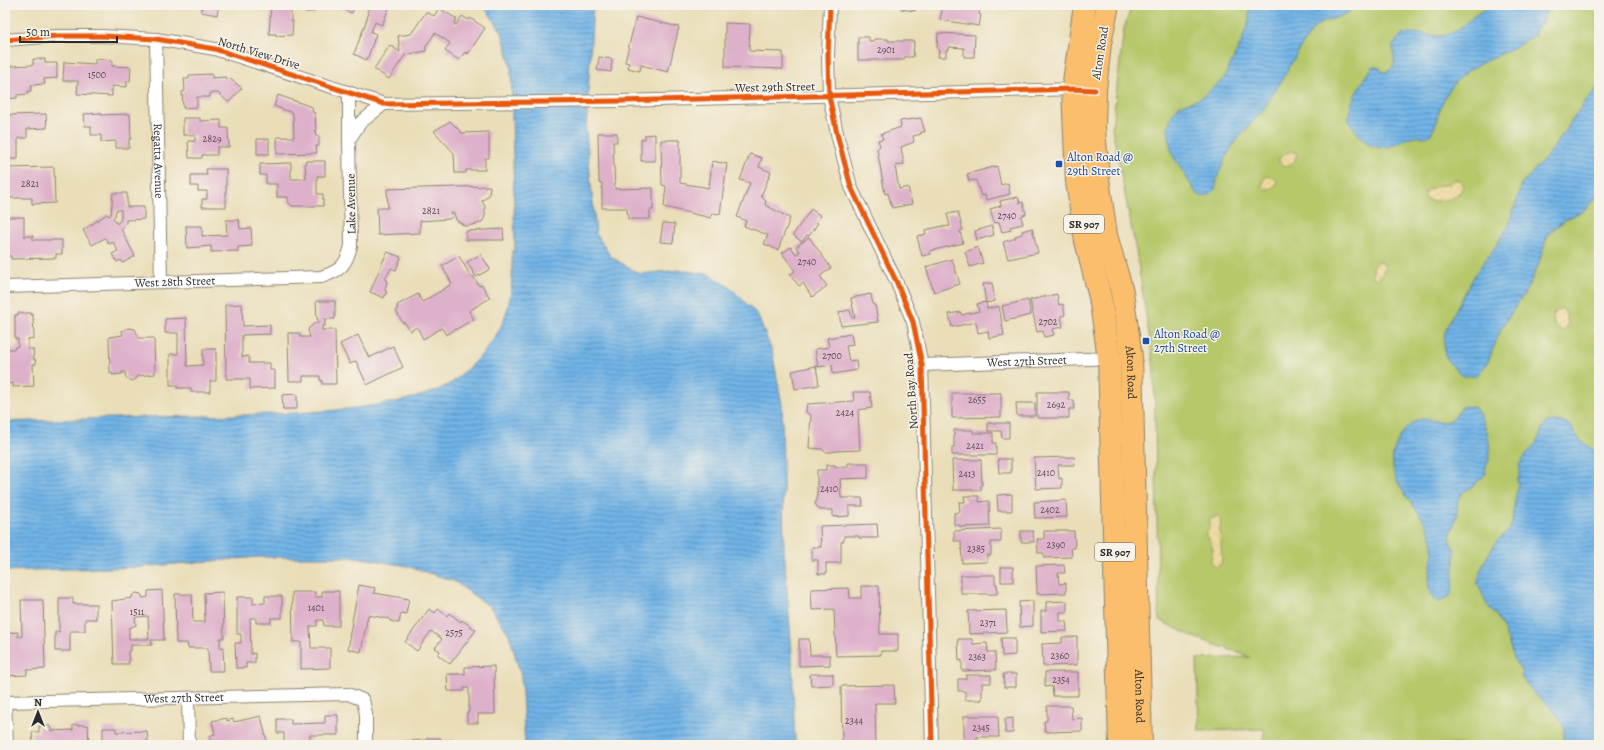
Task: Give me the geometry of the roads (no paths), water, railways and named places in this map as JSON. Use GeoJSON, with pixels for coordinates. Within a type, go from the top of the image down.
{"type":"FeatureCollection","features":[{"type":"Feature","properties":{"kind":"highway","name":"Alton Road"},"geometry":{"type":"LineString","coordinates":[[1085,5],[1073,89],[1076,182],[1086,241],[1100,297],[1109,358],[1120,745]]}},
{"type":"Feature","properties":{"kind":"highway","name":"Alton Road"},"geometry":{"type":"LineString","coordinates":[[1108,5],[1100,43],[1094,90],[1094,128],[1098,179],[1106,235],[1122,292],[1131,357],[1142,745]]}},
{"type":"Feature","properties":{"kind":"street","name":"North Bay Road"},"geometry":{"type":"LineString","coordinates":[[830,5],[828,55],[830,96],[838,138],[851,187],[896,282],[913,322],[922,365],[932,745]]}},
{"type":"Feature","properties":{"kind":"street","name":"North View Drive"},"geometry":{"type":"LineString","coordinates":[[5,40],[57,36],[103,36],[156,39],[215,49],[384,104],[504,103]]}},
{"type":"Feature","properties":{"kind":"street","name":"Regatta Avenue"},"geometry":{"type":"LineString","coordinates":[[156,39],[161,282]]}},
{"type":"Feature","properties":{"kind":"street","name":"West 29th Street"},"geometry":{"type":"LineString","coordinates":[[504,103],[1073,89],[1094,90]]}},
{"type":"Feature","properties":{"kind":"street","name":"Lake Avenue"},"geometry":{"type":"LineString","coordinates":[[343,266],[348,257],[351,246],[348,92]]}},
{"type":"Feature","properties":{"kind":"street"},"geometry":{"type":"LineString","coordinates":[[349,140],[360,123],[384,104]]}},
{"type":"Feature","properties":{"kind":"street","name":"West 28th Street"},"geometry":{"type":"LineString","coordinates":[[5,286],[321,277],[333,273],[343,266]]}},
{"type":"Feature","properties":{"kind":"street","name":"West 27th Street"},"geometry":{"type":"LineString","coordinates":[[922,365],[1131,357]]}},
{"type":"Feature","properties":{"kind":"street","name":"West 27th Street"},"geometry":{"type":"LineString","coordinates":[[5,702],[348,694],[363,700],[366,714],[366,745]]}},
{"type":"Feature","properties":{"kind":"street"},"geometry":{"type":"LineString","coordinates":[[188,698],[189,745]]}},
{"type":"Feature","properties":{"kind":"street"},"geometry":{"type":"LineString","coordinates":[[5,702],[7,745]]}},
{"type":"Feature","properties":{"kind":"water"},"geometry":{"type":"Polygon","coordinates":[[[483,5],[593,5],[586,132],[596,234],[611,257],[640,274],[678,270],[709,274],[730,287],[757,314],[772,351],[782,405],[784,549],[792,654],[795,745],[525,745],[521,676],[509,634],[490,607],[454,581],[407,566],[356,557],[259,557],[140,567],[5,571],[5,422],[291,413],[356,408],[396,402],[433,392],[450,384],[481,355],[492,342],[500,329],[509,301],[512,251],[515,251],[511,66],[502,32],[483,5]]]}},
{"type":"Feature","properties":{"kind":"water"},"geometry":{"type":"Polygon","coordinates":[[[1250,5],[1353,5],[1349,12],[1321,23],[1314,28],[1302,45],[1263,110],[1234,143],[1225,159],[1218,176],[1215,189],[1209,195],[1202,197],[1196,193],[1173,156],[1169,141],[1168,126],[1172,115],[1180,105],[1199,99],[1223,80],[1241,43],[1249,20],[1250,5]]]}},
{"type":"Feature","properties":{"kind":"water"},"geometry":{"type":"Polygon","coordinates":[[[1489,5],[1549,5],[1543,24],[1539,24],[1535,31],[1535,35],[1472,68],[1460,77],[1450,89],[1443,102],[1434,128],[1429,136],[1411,137],[1386,147],[1373,146],[1367,143],[1357,133],[1349,121],[1349,113],[1353,99],[1373,66],[1380,68],[1382,72],[1391,70],[1394,64],[1393,47],[1397,39],[1403,35],[1409,33],[1438,36],[1449,34],[1461,27],[1489,5]]]}},
{"type":"Feature","properties":{"kind":"water"},"geometry":{"type":"Polygon","coordinates":[[[1599,85],[1599,195],[1585,210],[1565,220],[1550,232],[1538,266],[1527,289],[1501,329],[1487,364],[1476,376],[1463,376],[1448,362],[1445,355],[1445,332],[1449,322],[1477,271],[1509,225],[1522,184],[1549,154],[1582,106],[1599,85]]]}},
{"type":"Feature","properties":{"kind":"water"},"geometry":{"type":"Polygon","coordinates":[[[1463,406],[1474,407],[1481,418],[1487,432],[1490,452],[1486,467],[1486,474],[1473,486],[1461,494],[1458,500],[1457,516],[1450,537],[1451,544],[1455,550],[1453,587],[1450,596],[1445,600],[1437,602],[1432,597],[1429,584],[1433,554],[1430,534],[1424,521],[1399,485],[1394,472],[1392,459],[1396,445],[1408,426],[1422,419],[1440,422],[1452,420],[1463,406]]]}},
{"type":"Feature","properties":{"kind":"water"},"geometry":{"type":"Polygon","coordinates":[[[1551,421],[1566,423],[1572,428],[1579,439],[1599,454],[1599,745],[1561,745],[1564,736],[1564,727],[1558,716],[1548,705],[1535,695],[1522,678],[1521,670],[1515,661],[1504,630],[1497,617],[1487,605],[1478,584],[1480,571],[1487,557],[1496,542],[1509,530],[1512,523],[1518,485],[1517,479],[1520,473],[1519,465],[1536,443],[1545,425],[1551,421]]]}},
{"type":"Feature","properties":{"kind":"place","name":"Alton Road @ 29th Street"},"geometry":{"type":"Point","coordinates":[1059,164]}},
{"type":"Feature","properties":{"kind":"place","name":"Alton Road @ 27th Street"},"geometry":{"type":"Point","coordinates":[1146,341]}}]}
